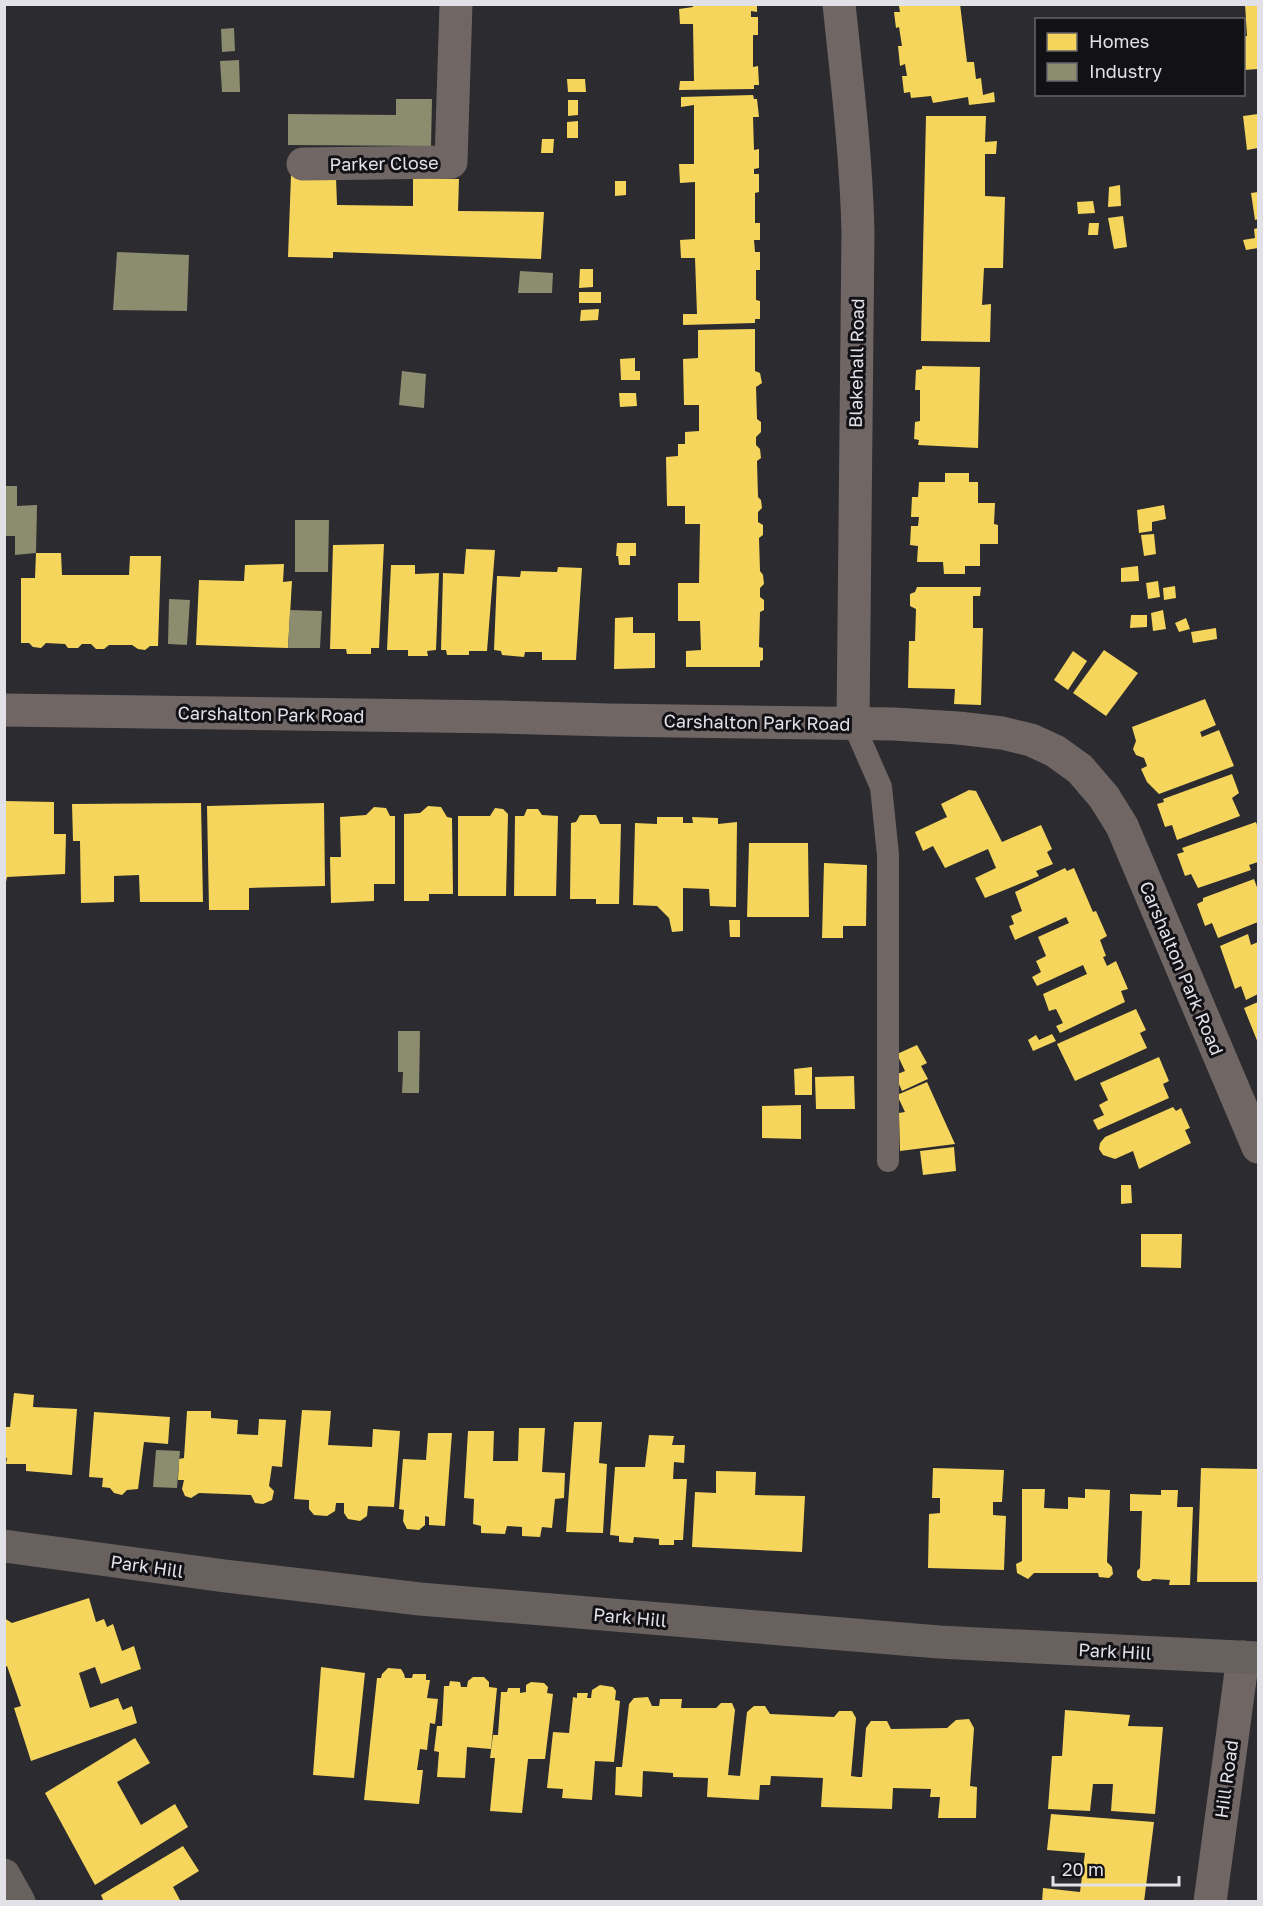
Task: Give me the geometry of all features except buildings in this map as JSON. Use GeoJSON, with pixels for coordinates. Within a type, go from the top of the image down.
{"type":"FeatureCollection","features":[{"type":"Feature","properties":{"kind":"main road","name":"Park Hill"},"geometry":{"type":"LineString","coordinates":[[4,1546],[225,1576],[420,1599],[939,1642],[1251,1658]]}},
{"type":"Feature","properties":{"kind":"main road"},"geometry":{"type":"LineString","coordinates":[[4,1875],[19,1902]]}},
{"type":"Feature","properties":{"kind":"street","name":"Parker Close"},"geometry":{"type":"LineString","coordinates":[[303,164],[451,162],[456,4]]}},
{"type":"Feature","properties":{"kind":"street","name":"Blakehall Road"},"geometry":{"type":"LineString","coordinates":[[839,4],[853,131],[858,231],[853,723]]}},
{"type":"Feature","properties":{"kind":"street","name":"Carshalton Park Road"},"geometry":{"type":"LineString","coordinates":[[4,710],[853,723],[947,727],[1002,733],[1031,741],[1055,751],[1080,769],[1104,796],[1122,826],[1258,1147]]}},
{"type":"Feature","properties":{"kind":"street","name":"Hill Road"},"geometry":{"type":"LineString","coordinates":[[1210,1902],[1251,1658]]}},
{"type":"Feature","properties":{"kind":"lane"},"geometry":{"type":"LineString","coordinates":[[853,723],[881,787],[888,855],[888,1161]]}}]}
